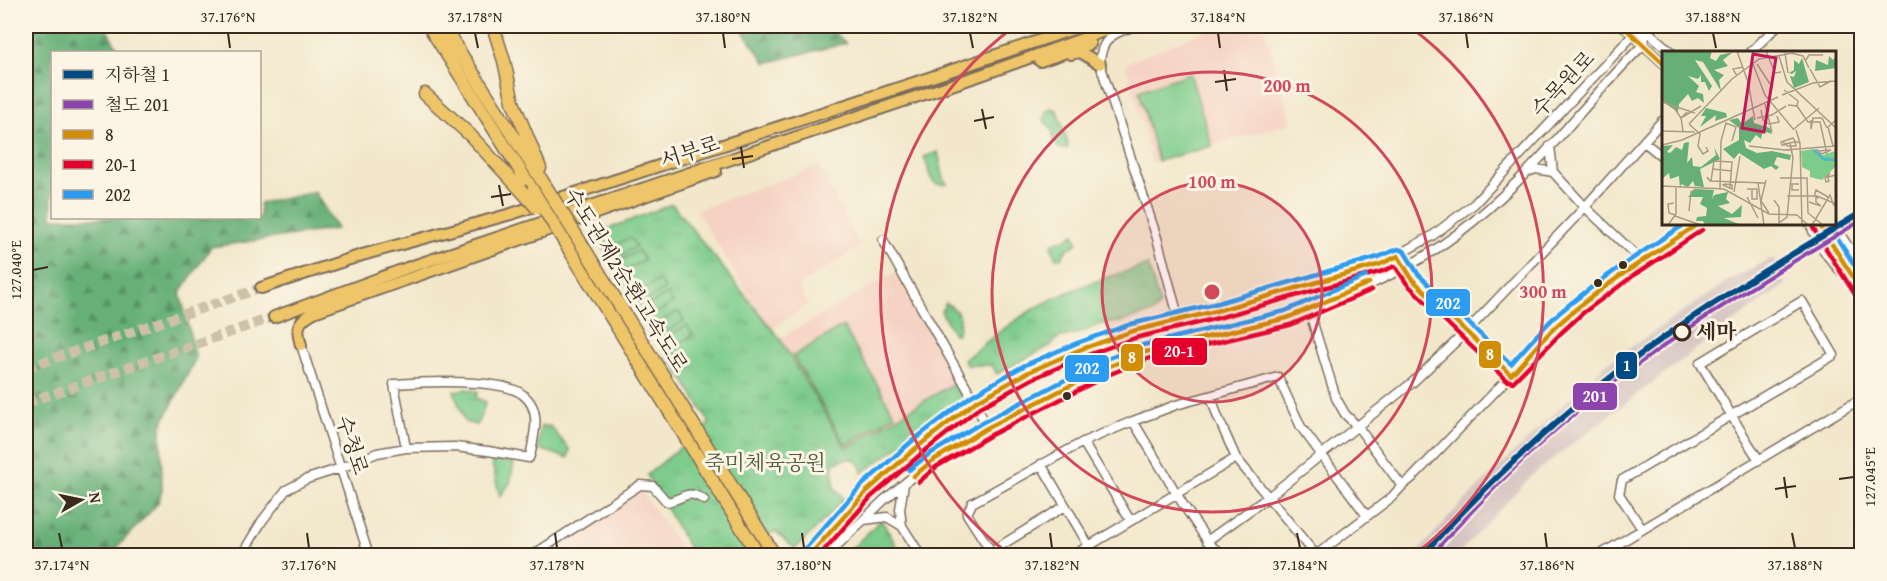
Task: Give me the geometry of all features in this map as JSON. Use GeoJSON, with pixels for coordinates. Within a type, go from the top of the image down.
{"type":"FeatureCollection","features":[{"type":"Feature","properties":{"kind":"highway","name":"수도권제2순환고속도로"},"geometry":{"type":"LineString","coordinates":[[429,26],[759,555]]}},
{"type":"Feature","properties":{"kind":"highway","name":"수도권제2순환고속도로"},"geometry":{"type":"LineString","coordinates":[[443,26],[775,555]]}},
{"type":"Feature","properties":{"kind":"highway"},"geometry":{"type":"LineString","coordinates":[[492,26],[504,60],[513,102],[546,187]]}},
{"type":"Feature","properties":{"kind":"highway"},"geometry":{"type":"LineString","coordinates":[[425,94],[470,135],[565,242]]}},
{"type":"Feature","properties":{"kind":"main road"},"geometry":{"type":"LineString","coordinates":[[1047,39],[1067,26]]}},
{"type":"Feature","properties":{"kind":"main road","name":"서부로"},"geometry":{"type":"LineString","coordinates":[[261,288],[362,255],[511,214],[1082,26]]}},
{"type":"Feature","properties":{"kind":"main road"},"geometry":{"type":"LineString","coordinates":[[1056,57],[1116,30]]}},
{"type":"Feature","properties":{"kind":"main road","name":"서부로"},"geometry":{"type":"LineString","coordinates":[[274,317],[407,268],[1116,30]]}},
{"type":"Feature","properties":{"kind":"main road"},"geometry":{"type":"LineString","coordinates":[[981,75],[1080,52],[1100,64]]}},
{"type":"Feature","properties":{"kind":"main road"},"geometry":{"type":"LineString","coordinates":[[301,345],[298,328],[300,322],[314,312],[749,159],[800,136]]}},
{"type":"Feature","properties":{"kind":"street"},"geometry":{"type":"LineString","coordinates":[[1137,26],[1116,30],[1102,48],[1100,64],[1157,238],[1185,342]]}},
{"type":"Feature","properties":{"kind":"street"},"geometry":{"type":"LineString","coordinates":[[1623,26],[1662,62]]}},
{"type":"Feature","properties":{"kind":"street"},"geometry":{"type":"LineString","coordinates":[[1751,51],[1777,26]]}},
{"type":"Feature","properties":{"kind":"street"},"geometry":{"type":"LineString","coordinates":[[1647,27],[1670,51]]}},
{"type":"Feature","properties":{"kind":"street","name":"수목원로"},"geometry":{"type":"LineString","coordinates":[[809,555],[866,492],[916,448],[975,402],[1029,372],[1079,350],[1133,331],[1381,264],[1432,236],[1474,204],[1633,35],[1647,27]]}},
{"type":"Feature","properties":{"kind":"street","name":"수목원로"},"geometry":{"type":"LineString","coordinates":[[826,555],[932,461],[987,428],[1105,368],[1145,352],[1287,318],[1404,268],[1473,221],[1523,174],[1643,45],[1647,27]]}},
{"type":"Feature","properties":{"kind":"street"},"geometry":{"type":"LineString","coordinates":[[1207,540],[1267,498],[1413,382],[1466,332],[1585,207],[1662,121]]}},
{"type":"Feature","properties":{"kind":"street"},"geometry":{"type":"LineString","coordinates":[[1644,142],[1662,156]]}},
{"type":"Feature","properties":{"kind":"street"},"geometry":{"type":"LineString","coordinates":[[1550,146],[1553,172],[1585,207],[1642,261]]}},
{"type":"Feature","properties":{"kind":"street"},"geometry":{"type":"LineString","coordinates":[[1523,174],[1536,169],[1553,172]]}},
{"type":"Feature","properties":{"kind":"street"},"geometry":{"type":"LineString","coordinates":[[1211,396],[1236,458],[1315,555],[1392,497],[1412,478],[1560,322],[1642,261],[1696,225]]}},
{"type":"Feature","properties":{"kind":"street"},"geometry":{"type":"LineString","coordinates":[[1811,225],[1829,258],[1844,276],[1860,289]]}},
{"type":"Feature","properties":{"kind":"street"},"geometry":{"type":"LineString","coordinates":[[1820,225],[1860,289]]}},
{"type":"Feature","properties":{"kind":"street"},"geometry":{"type":"LineString","coordinates":[[1834,225],[1862,267]]}},
{"type":"Feature","properties":{"kind":"street"},"geometry":{"type":"LineString","coordinates":[[884,240],[975,402],[987,428]]}},
{"type":"Feature","properties":{"kind":"street"},"geometry":{"type":"LineString","coordinates":[[1398,256],[1412,279],[1511,375]]}},
{"type":"Feature","properties":{"kind":"street"},"geometry":{"type":"LineString","coordinates":[[1642,529],[1619,494],[1622,480],[1732,415],[1834,355],[1802,301],[1700,363],[1732,415],[1759,459]]}},
{"type":"Feature","properties":{"kind":"street"},"geometry":{"type":"LineString","coordinates":[[1309,310],[1336,398],[1345,414],[1358,427],[1402,486]]}},
{"type":"Feature","properties":{"kind":"street","name":"수청로"},"geometry":{"type":"LineString","coordinates":[[301,345],[369,555]]}},
{"type":"Feature","properties":{"kind":"street"},"geometry":{"type":"LineString","coordinates":[[1065,506],[993,553],[967,514],[972,503],[1083,442],[1176,405],[1278,377],[1301,427],[1367,516]]}},
{"type":"Feature","properties":{"kind":"street"},"geometry":{"type":"LineString","coordinates":[[241,555],[262,521],[286,490],[307,479],[377,453],[406,448],[454,447],[529,458],[536,415],[528,399],[511,388],[460,382],[394,384],[406,448]]}},
{"type":"Feature","properties":{"kind":"street"},"geometry":{"type":"LineString","coordinates":[[1598,555],[1862,398]]}},
{"type":"Feature","properties":{"kind":"street"},"geometry":{"type":"LineString","coordinates":[[1133,421],[1211,546],[1225,555]]}},
{"type":"Feature","properties":{"kind":"street"},"geometry":{"type":"LineString","coordinates":[[1083,442],[1130,520]]}},
{"type":"Feature","properties":{"kind":"street"},"geometry":{"type":"LineString","coordinates":[[1072,555],[1236,458]]}},
{"type":"Feature","properties":{"kind":"street"},"geometry":{"type":"LineString","coordinates":[[1041,464],[1089,546]]}},
{"type":"Feature","properties":{"kind":"street"},"geometry":{"type":"LineString","coordinates":[[902,526],[900,509],[904,484]]}},
{"type":"Feature","properties":{"kind":"street"},"geometry":{"type":"LineString","coordinates":[[531,555],[640,485],[653,486],[667,502],[687,494],[694,494],[704,500]]}},
{"type":"Feature","properties":{"kind":"street"},"geometry":{"type":"LineString","coordinates":[[864,520],[887,517],[902,526],[921,555]]}},
{"type":"Feature","properties":{"kind":"shaded area"},"geometry":{"type":"Polygon","coordinates":[[[1217,26],[1264,26],[1292,123],[1152,163],[1126,63],[1217,26]]]}},
{"type":"Feature","properties":{"kind":"shaded area"},"geometry":{"type":"Polygon","coordinates":[[[819,166],[860,247],[798,286],[808,305],[770,329],[696,210],[819,166]]]}},
{"type":"Feature","properties":{"kind":"shaded area"},"geometry":{"type":"Polygon","coordinates":[[[1774,258],[1785,285],[1709,339],[1531,476],[1457,555],[1415,555],[1458,507],[1605,365],[1729,280],[1774,258]]]}},
{"type":"Feature","properties":{"kind":"shaded area"},"geometry":{"type":"Polygon","coordinates":[[[897,271],[959,380],[846,448],[780,339],[897,271]]]}},
{"type":"Feature","properties":{"kind":"shaded area"},"geometry":{"type":"Polygon","coordinates":[[[640,490],[685,555],[541,556],[640,490]]]}},
{"type":"Feature","properties":{"kind":"green space"},"geometry":{"type":"Polygon","coordinates":[[[26,26],[105,26],[119,51],[51,51],[51,219],[261,219],[261,203],[315,192],[337,229],[211,247],[180,293],[196,358],[161,426],[162,490],[158,503],[110,555],[26,555],[26,26]]]}},
{"type":"Feature","properties":{"kind":"green space"},"geometry":{"type":"Polygon","coordinates":[[[739,26],[827,26],[846,43],[766,63],[739,26]]]}},
{"type":"Feature","properties":{"kind":"green space"},"geometry":{"type":"Polygon","coordinates":[[[1190,73],[1212,146],[1158,161],[1139,91],[1190,73]]]}},
{"type":"Feature","properties":{"kind":"green space"},"geometry":{"type":"Polygon","coordinates":[[[1051,108],[1057,110],[1068,144],[1067,149],[1059,148],[1054,142],[1052,130],[1044,120],[1045,113],[1051,108]]]}},
{"type":"Feature","properties":{"kind":"green space"},"geometry":{"type":"Polygon","coordinates":[[[938,152],[947,184],[940,185],[932,181],[924,157],[938,152]]]}},
{"type":"Feature","properties":{"kind":"green space","name":"죽미체육공원"},"geometry":{"type":"Polygon","coordinates":[[[672,204],[780,339],[846,448],[959,380],[963,387],[963,399],[955,407],[862,473],[861,467],[854,459],[833,463],[834,487],[844,500],[795,549],[775,531],[737,555],[693,555],[647,475],[710,423],[595,234],[672,204]]]}},
{"type":"Feature","properties":{"kind":"green space"},"geometry":{"type":"Polygon","coordinates":[[[1074,234],[1078,243],[1067,249],[1062,257],[1056,258],[1051,247],[1053,243],[1074,234]]]}},
{"type":"Feature","properties":{"kind":"green space"},"geometry":{"type":"Polygon","coordinates":[[[630,237],[636,246],[617,258],[611,248],[630,237]]]}},
{"type":"Feature","properties":{"kind":"green space"},"geometry":{"type":"Polygon","coordinates":[[[638,250],[644,260],[625,271],[619,262],[638,250]]]}},
{"type":"Feature","properties":{"kind":"green space"},"geometry":{"type":"Polygon","coordinates":[[[1148,265],[1160,305],[1154,312],[1121,322],[1100,324],[1079,333],[1058,338],[1050,346],[997,374],[992,365],[966,365],[964,360],[982,345],[1039,306],[1079,288],[1148,265]]]}},
{"type":"Feature","properties":{"kind":"green space"},"geometry":{"type":"Polygon","coordinates":[[[659,280],[665,289],[646,301],[640,291],[659,280]]]}},
{"type":"Feature","properties":{"kind":"green space"},"geometry":{"type":"Polygon","coordinates":[[[668,294],[673,303],[654,315],[648,305],[668,294]]]}},
{"type":"Feature","properties":{"kind":"green space"},"geometry":{"type":"Polygon","coordinates":[[[946,303],[959,316],[960,324],[957,334],[954,334],[941,311],[946,303]]]}},
{"type":"Feature","properties":{"kind":"green space"},"geometry":{"type":"Polygon","coordinates":[[[678,311],[684,321],[665,333],[659,323],[678,311]]]}},
{"type":"Feature","properties":{"kind":"green space"},"geometry":{"type":"Polygon","coordinates":[[[687,325],[693,335],[674,347],[668,337],[687,325]]]}},
{"type":"Feature","properties":{"kind":"green space"},"geometry":{"type":"Polygon","coordinates":[[[843,326],[895,415],[846,445],[793,356],[843,326]]]}},
{"type":"Feature","properties":{"kind":"green space"},"geometry":{"type":"Polygon","coordinates":[[[465,389],[478,391],[476,398],[486,402],[477,425],[465,422],[454,391],[465,389]]]}},
{"type":"Feature","properties":{"kind":"green space"},"geometry":{"type":"Polygon","coordinates":[[[541,426],[550,426],[570,450],[568,458],[539,449],[541,426]]]}},
{"type":"Feature","properties":{"kind":"green space"},"geometry":{"type":"Polygon","coordinates":[[[491,459],[514,463],[510,483],[500,497],[491,459]]]}},
{"type":"Feature","properties":{"kind":"green space"},"geometry":{"type":"Polygon","coordinates":[[[881,520],[902,555],[844,556],[881,520]]]}},
{"type":"Feature","properties":{"kind":"tunnel"},"geometry":{"type":"LineString","coordinates":[[26,368],[261,288]]}},
{"type":"Feature","properties":{"kind":"tunnel"},"geometry":{"type":"LineString","coordinates":[[26,403],[274,317]]}},
{"type":"Feature","properties":{"kind":"metro line","name":"1"},"geometry":{"type":"LineString","coordinates":[[1421,556],[1512,463],[1611,377],[1702,311],[1862,212]]}},
{"type":"Feature","properties":{"kind":"rail line","name":"201"},"geometry":{"type":"LineString","coordinates":[[1428,556],[1523,458],[1613,382],[1735,297],[1862,219]]}},
{"type":"Feature","properties":{"kind":"transit line","name":"8"},"geometry":{"type":"LineString","coordinates":[[1623,26],[1662,62]]}},
{"type":"Feature","properties":{"kind":"transit line","name":"202"},"geometry":{"type":"LineString","coordinates":[[803,551],[860,487],[911,442],[971,396],[1025,365],[1077,343],[1131,324],[1214,304],[1378,257],[1398,249],[1404,251],[1418,274],[1511,364],[1558,314],[1620,267],[1683,225]]}},
{"type":"Feature","properties":{"kind":"transit line","name":"8"},"geometry":{"type":"LineString","coordinates":[[809,556],[866,492],[916,448],[975,402],[1029,372],[1079,350],[1133,331],[1216,311],[1381,264],[1398,256],[1412,279],[1511,375],[1548,334],[1578,307],[1628,270],[1696,225]]}},
{"type":"Feature","properties":{"kind":"transit line","name":"8"},"geometry":{"type":"LineString","coordinates":[[1820,225],[1862,291]]}},
{"type":"Feature","properties":{"kind":"transit line","name":"202"},"geometry":{"type":"LineString","coordinates":[[1829,225],[1862,277]]}},
{"type":"Feature","properties":{"kind":"transit line","name":"20-1"},"geometry":{"type":"LineString","coordinates":[[1813,228],[1856,296]]}},
{"type":"Feature","properties":{"kind":"transit line","name":"20-1"},"geometry":{"type":"LineString","coordinates":[[819,556],[871,497],[979,408],[1032,379],[1082,357],[1135,338],[1218,318],[1395,266],[1407,284],[1506,380],[1513,382],[1583,313],[1702,230]]}},
{"type":"Feature","properties":{"kind":"transit line","name":"202"},"geometry":{"type":"LineString","coordinates":[[909,470],[928,455],[983,422],[1102,361],[1143,345],[1285,311],[1366,276]]}},
{"type":"Feature","properties":{"kind":"transit line","name":"8"},"geometry":{"type":"LineString","coordinates":[[914,476],[932,461],[987,428],[1105,368],[1145,352],[1287,318],[1369,283]]}},
{"type":"Feature","properties":{"kind":"transit line","name":"20-1"},"geometry":{"type":"LineString","coordinates":[[919,482],[936,467],[991,435],[1108,375],[1147,359],[1290,325],[1372,290]]}},
{"type":"Feature","properties":{"kind":"place","name":"세마"},"geometry":{"type":"Point","coordinates":[1682,332]}}]}
